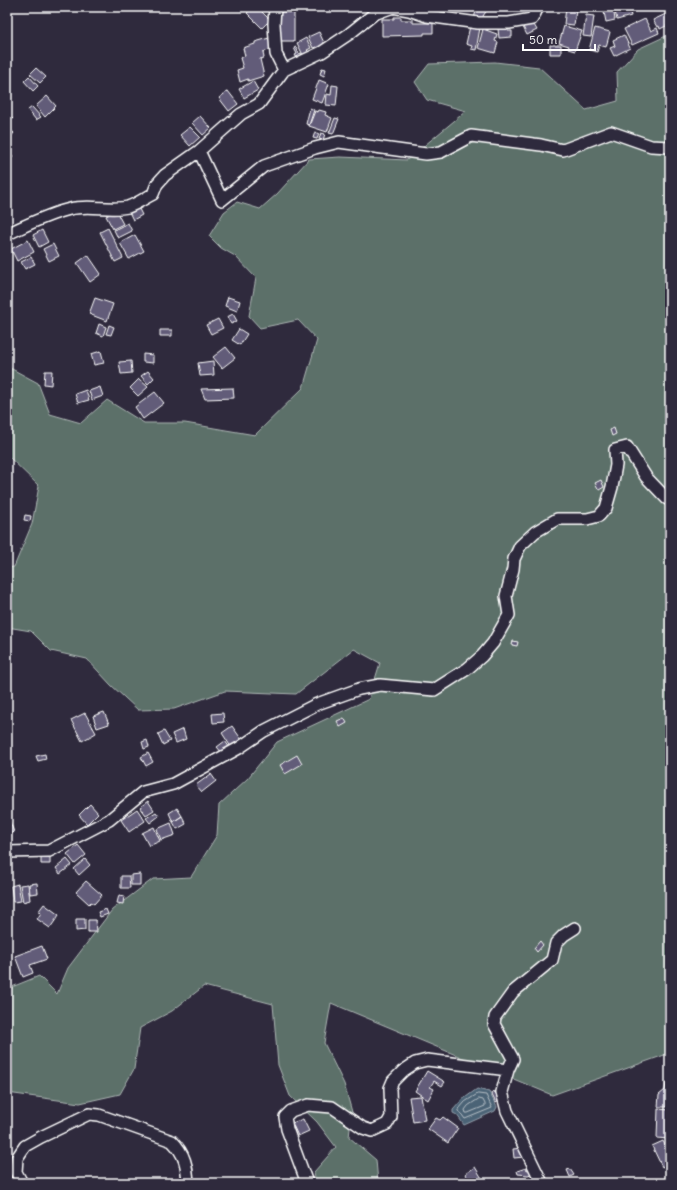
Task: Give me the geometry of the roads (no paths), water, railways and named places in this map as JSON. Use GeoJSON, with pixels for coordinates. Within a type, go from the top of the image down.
{"type":"FeatureCollection","features":[{"type":"Feature","properties":{"kind":"street"},"geometry":{"type":"LineString","coordinates":[[275,7],[274,24],[276,54],[284,70]]}},
{"type":"Feature","properties":{"kind":"street"},"geometry":{"type":"LineString","coordinates":[[7,234],[42,218],[70,208],[84,206],[119,208],[129,206],[153,194],[157,184],[165,175],[199,151],[241,114],[259,104],[284,70],[322,52],[349,34],[374,14],[393,7],[427,16],[478,22],[509,23],[532,19],[538,7]]}},
{"type":"Feature","properties":{"kind":"street"},"geometry":{"type":"LineString","coordinates":[[199,151],[222,200],[264,166],[315,148],[339,142],[426,154],[441,152],[471,136],[541,145],[563,150],[611,132],[651,146],[670,147]]}},
{"type":"Feature","properties":{"kind":"street"},"geometry":{"type":"LineString","coordinates":[[7,852],[49,851],[109,820],[143,792],[173,784],[239,748],[264,731],[317,704],[359,689],[380,685],[434,690],[466,669],[482,656],[493,643],[509,615],[506,596],[514,559],[520,546],[535,532],[557,519],[587,519],[599,516],[606,508],[616,465],[615,450],[627,447],[646,477],[667,499]]}},
{"type":"Feature","properties":{"kind":"street"},"geometry":{"type":"LineString","coordinates":[[542,1183],[507,1111],[502,1092],[508,1070],[513,1059],[494,1024],[495,1017],[513,992],[552,960],[556,943],[564,935],[575,928]]}},
{"type":"Feature","properties":{"kind":"street"},"geometry":{"type":"LineString","coordinates":[[307,1183],[287,1129],[285,1117],[291,1111],[308,1105],[332,1107],[362,1128],[372,1131],[387,1124],[391,1117],[390,1088],[403,1071],[415,1063],[427,1060],[508,1070]]}},
{"type":"Feature","properties":{"kind":"street"},"geometry":{"type":"LineString","coordinates":[[22,1183],[16,1172],[18,1158],[25,1146],[89,1114],[99,1115],[172,1141],[179,1149],[187,1166],[188,1183]]}},
{"type":"Feature","properties":{"kind":"water"},"geometry":{"type":"Polygon","coordinates":[[[477,1089],[489,1092],[497,1107],[495,1111],[464,1125],[457,1115],[453,1113],[453,1110],[462,1100],[477,1089]]]}}]}
